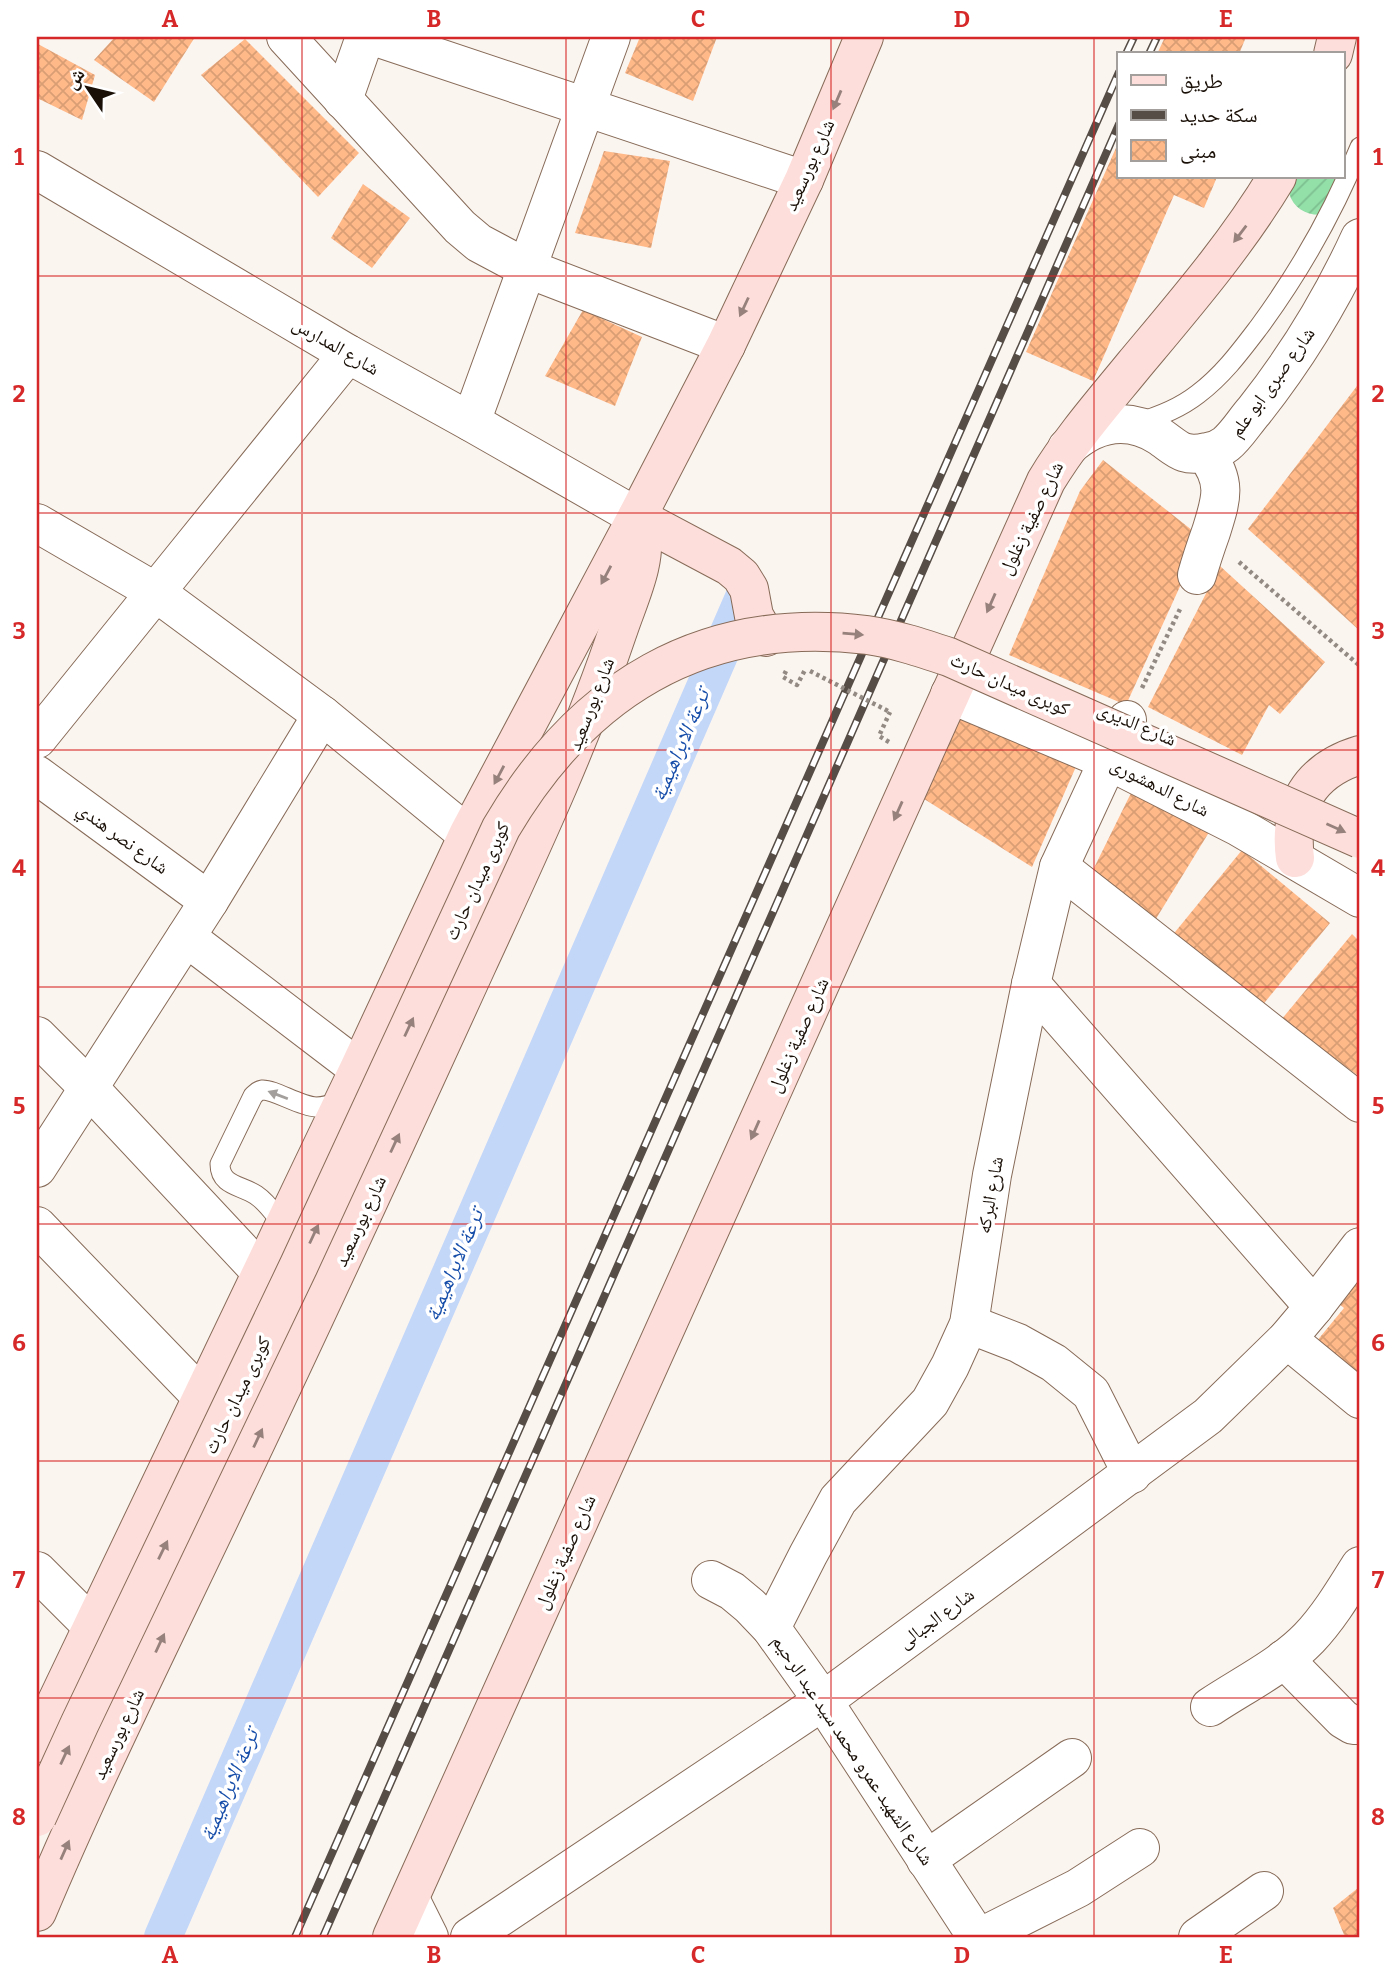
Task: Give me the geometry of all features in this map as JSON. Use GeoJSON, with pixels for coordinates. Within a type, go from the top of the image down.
{"type":"FeatureCollection","features":[{"type":"Feature","properties":{"kind":"main road","name":"شارع بورسعيد"},"geometry":{"type":"LineString","coordinates":[[37,1743],[468,835],[726,345],[804,180],[864,37]]}},
{"type":"Feature","properties":{"kind":"main road","name":"شارع صفية زغلول"},"geometry":{"type":"LineString","coordinates":[[392,1937],[1046,481],[1067,448],[1214,269],[1253,216],[1276,178]]}},
{"type":"Feature","properties":{"kind":"main road","name":"شارع بورسعيد"},"geometry":{"type":"LineString","coordinates":[[37,1912],[115,1738],[318,1313],[533,844],[588,714],[619,630],[642,556],[642,530],[637,517]]}},
{"type":"Feature","properties":{"kind":"main road"},"geometry":{"type":"LineString","coordinates":[[637,517],[729,566],[741,576],[749,589],[754,616],[766,637]]}},
{"type":"Feature","properties":{"kind":"main road","name":"كوبرى ميدان حارث"},"geometry":{"type":"LineString","coordinates":[[37,1817],[299,1265],[501,828],[520,795],[568,736],[628,687],[664,665],[703,649],[744,639],[827,632],[882,638],[949,657],[1360,839]]}},
{"type":"Feature","properties":{"kind":"main road"},"geometry":{"type":"LineString","coordinates":[[1295,858],[1292,839],[1295,819],[1304,796],[1328,769],[1360,755]]}},
{"type":"Feature","properties":{"kind":"main road"},"geometry":{"type":"LineString","coordinates":[[261,1272],[278,1269],[294,1273],[307,1283],[315,1297],[318,1313]]}},
{"type":"Feature","properties":{"kind":"street"},"geometry":{"type":"LineString","coordinates":[[286,37],[460,227],[479,243],[526,268],[726,345]]}},
{"type":"Feature","properties":{"kind":"street"},"geometry":{"type":"LineString","coordinates":[[343,100],[365,37]]}},
{"type":"Feature","properties":{"kind":"street"},"geometry":{"type":"LineString","coordinates":[[376,37],[804,180]]}},
{"type":"Feature","properties":{"kind":"street"},"geometry":{"type":"LineString","coordinates":[[471,422],[611,37]]}},
{"type":"Feature","properties":{"kind":"street","name":"شارع المدارس"},"geometry":{"type":"LineString","coordinates":[[37,170],[348,354],[637,517]]}},
{"type":"Feature","properties":{"kind":"street","name":"شارع صبرى ابو علم"},"geometry":{"type":"LineString","coordinates":[[1205,453],[1228,443],[1273,386],[1309,332],[1349,290],[1360,238]]}},
{"type":"Feature","properties":{"kind":"street"},"geometry":{"type":"LineString","coordinates":[[37,740],[348,354]]}},
{"type":"Feature","properties":{"kind":"street"},"geometry":{"type":"LineString","coordinates":[[1067,448],[1080,436],[1096,428],[1114,424],[1147,429],[1174,449],[1205,453],[1217,471],[1221,501],[1197,575]]}},
{"type":"Feature","properties":{"kind":"street"},"geometry":{"type":"LineString","coordinates":[[37,523],[154,592],[322,715],[468,835]]}},
{"type":"Feature","properties":{"kind":"street","name":"شارع الديرى"},"geometry":{"type":"LineString","coordinates":[[969,652],[1304,796]]}},
{"type":"Feature","properties":{"kind":"street","name":"شارع الدهشورى"},"geometry":{"type":"LineString","coordinates":[[950,694],[1109,761],[1239,827],[1360,898]]}},
{"type":"Feature","properties":{"kind":"street"},"geometry":{"type":"LineString","coordinates":[[37,1168],[209,901],[322,715]]}},
{"type":"Feature","properties":{"kind":"street","name":"شارع البركه"},"geometry":{"type":"LineString","coordinates":[[771,1628],[838,1500],[930,1402],[969,1324],[992,1175],[1031,984],[1059,867],[1127,720]]}},
{"type":"Feature","properties":{"kind":"street","name":"شارع نصر هندي"},"geometry":{"type":"LineString","coordinates":[[37,775],[209,901]]}},
{"type":"Feature","properties":{"kind":"street"},"geometry":{"type":"LineString","coordinates":[[1059,867],[1360,1103]]}},
{"type":"Feature","properties":{"kind":"street"},"geometry":{"type":"LineString","coordinates":[[186,937],[351,1085]]}},
{"type":"Feature","properties":{"kind":"street"},"geometry":{"type":"LineString","coordinates":[[1031,984],[1314,1307]]}},
{"type":"Feature","properties":{"kind":"street"},"geometry":{"type":"LineString","coordinates":[[37,1036],[261,1272]]}},
{"type":"Feature","properties":{"kind":"street"},"geometry":{"type":"LineString","coordinates":[[37,1226],[201,1396]]}},
{"type":"Feature","properties":{"kind":"street","name":"شارع الجبالى"},"geometry":{"type":"LineString","coordinates":[[470,1937],[823,1701],[1208,1416],[1287,1339],[1360,1247]]}},
{"type":"Feature","properties":{"kind":"street"},"geometry":{"type":"LineString","coordinates":[[969,1324],[1018,1343],[1054,1363],[1091,1393],[1132,1474]]}},
{"type":"Feature","properties":{"kind":"street"},"geometry":{"type":"LineString","coordinates":[[1287,1339],[1360,1399]]}},
{"type":"Feature","properties":{"kind":"street"},"geometry":{"type":"LineString","coordinates":[[1210,1707],[1284,1659],[1309,1638],[1360,1566]]}},
{"type":"Feature","properties":{"kind":"street"},"geometry":{"type":"LineString","coordinates":[[37,1571],[93,1627]]}},
{"type":"Feature","properties":{"kind":"street","name":"شارع الشهيد عمرو محمد سيد عبد الرحيم"},"geometry":{"type":"LineString","coordinates":[[711,1580],[732,1591],[771,1628],[823,1701],[979,1937]]}},
{"type":"Feature","properties":{"kind":"street"},"geometry":{"type":"LineString","coordinates":[[1284,1659],[1343,1718],[1353,1725],[1360,1725]]}},
{"type":"Feature","properties":{"kind":"street"},"geometry":{"type":"LineString","coordinates":[[926,1860],[1072,1758]]}},
{"type":"Feature","properties":{"kind":"street"},"geometry":{"type":"LineString","coordinates":[[979,1937],[1078,1888],[1140,1848]]}},
{"type":"Feature","properties":{"kind":"street"},"geometry":{"type":"LineString","coordinates":[[1198,1937],[1264,1891]]}},
{"type":"Feature","properties":{"kind":"street"},"geometry":{"type":"LineString","coordinates":[[410,1899],[429,1937]]}},
{"type":"Feature","properties":{"kind":"lane"},"geometry":{"type":"LineString","coordinates":[[1131,425],[1154,418],[1196,396],[1236,358],[1301,267],[1326,221],[1360,147]]}},
{"type":"Feature","properties":{"kind":"lane"},"geometry":{"type":"LineString","coordinates":[[284,1226],[256,1195],[223,1178],[220,1164],[253,1096],[258,1091],[265,1090],[316,1107],[330,1105],[351,1085]]}},
{"type":"Feature","properties":{"kind":"path"},"geometry":{"type":"LineString","coordinates":[[1209,537],[1360,666]]}},
{"type":"Feature","properties":{"kind":"path"},"geometry":{"type":"LineString","coordinates":[[1127,720],[1197,575]]}},
{"type":"Feature","properties":{"kind":"path"},"geometry":{"type":"LineString","coordinates":[[806,668],[890,712]]}},
{"type":"Feature","properties":{"kind":"green space"},"geometry":{"type":"Polygon","coordinates":[[[1344,162],[1350,174],[1351,189],[1346,201],[1327,214],[1304,212],[1295,204],[1288,191],[1288,178],[1344,178],[1344,162]]]}},
{"type":"Feature","properties":{"kind":"building"},"geometry":{"type":"Polygon","coordinates":[[[115,37],[195,37],[154,102],[94,60],[115,37]]]}},
{"type":"Feature","properties":{"kind":"building"},"geometry":{"type":"Polygon","coordinates":[[[640,37],[717,37],[693,101],[625,73],[640,37]]]}},
{"type":"Feature","properties":{"kind":"building"},"geometry":{"type":"Polygon","coordinates":[[[1165,37],[1246,37],[1240,52],[1158,52],[1165,37]]]}},
{"type":"Feature","properties":{"kind":"building"},"geometry":{"type":"Polygon","coordinates":[[[245,39],[359,153],[318,197],[201,75],[245,39]]]}},
{"type":"Feature","properties":{"kind":"building"},"geometry":{"type":"Polygon","coordinates":[[[38,44],[95,75],[82,120],[37,98],[38,44]]]}},
{"type":"Feature","properties":{"kind":"building"},"geometry":{"type":"Polygon","coordinates":[[[1117,146],[1117,178],[1217,178],[1204,208],[1174,195],[1093,381],[1026,352],[1117,146]]]}},
{"type":"Feature","properties":{"kind":"building"},"geometry":{"type":"Polygon","coordinates":[[[604,151],[670,161],[651,248],[575,233],[604,151]]]}},
{"type":"Feature","properties":{"kind":"building"},"geometry":{"type":"Polygon","coordinates":[[[363,184],[410,218],[372,268],[331,238],[363,184]]]}},
{"type":"Feature","properties":{"kind":"building"},"geometry":{"type":"Polygon","coordinates":[[[583,310],[642,337],[615,406],[545,376],[583,310]]]}},
{"type":"Feature","properties":{"kind":"building"},"geometry":{"type":"Polygon","coordinates":[[[1360,382],[1360,631],[1248,529],[1360,382]]]}},
{"type":"Feature","properties":{"kind":"building"},"geometry":{"type":"Polygon","coordinates":[[[1103,460],[1202,538],[1126,705],[1009,655],[1080,491],[1103,460]]]}},
{"type":"Feature","properties":{"kind":"building"},"geometry":{"type":"Polygon","coordinates":[[[1220,566],[1325,662],[1280,714],[1269,705],[1242,755],[1148,707],[1220,566]]]}},
{"type":"Feature","properties":{"kind":"building"},"geometry":{"type":"Polygon","coordinates":[[[950,708],[1078,762],[1032,867],[921,797],[950,708]]]}},
{"type":"Feature","properties":{"kind":"building"},"geometry":{"type":"Polygon","coordinates":[[[1134,787],[1211,829],[1154,922],[1091,874],[1134,787]]]}},
{"type":"Feature","properties":{"kind":"building"},"geometry":{"type":"Polygon","coordinates":[[[1242,850],[1330,923],[1261,1007],[1171,937],[1242,850]]]}},
{"type":"Feature","properties":{"kind":"building"},"geometry":{"type":"Polygon","coordinates":[[[1352,934],[1360,942],[1360,1077],[1281,1020],[1352,934]]]}},
{"type":"Feature","properties":{"kind":"building"},"geometry":{"type":"Polygon","coordinates":[[[1360,1268],[1360,1378],[1316,1342],[1344,1308],[1334,1300],[1360,1268]]]}},
{"type":"Feature","properties":{"kind":"building"},"geometry":{"type":"Polygon","coordinates":[[[1358,1888],[1360,1937],[1345,1937],[1333,1908],[1358,1888]]]}},
{"type":"Feature","properties":{"kind":"waterway","name":"ترعة الابراهيمية"},"geometry":{"type":"LineString","coordinates":[[163,1937],[746,593]]}},
{"type":"Feature","properties":{"kind":"railway"},"geometry":{"type":"LineString","coordinates":[[1127,52],[1134,37]]}},
{"type":"Feature","properties":{"kind":"railway"},"geometry":{"type":"LineString","coordinates":[[1150,52],[1157,37]]}},
{"type":"Feature","properties":{"kind":"railway"},"geometry":{"type":"LineString","coordinates":[[295,1937],[1117,77]]}},
{"type":"Feature","properties":{"kind":"railway"},"geometry":{"type":"LineString","coordinates":[[323,1937],[1117,129]]}}]}
